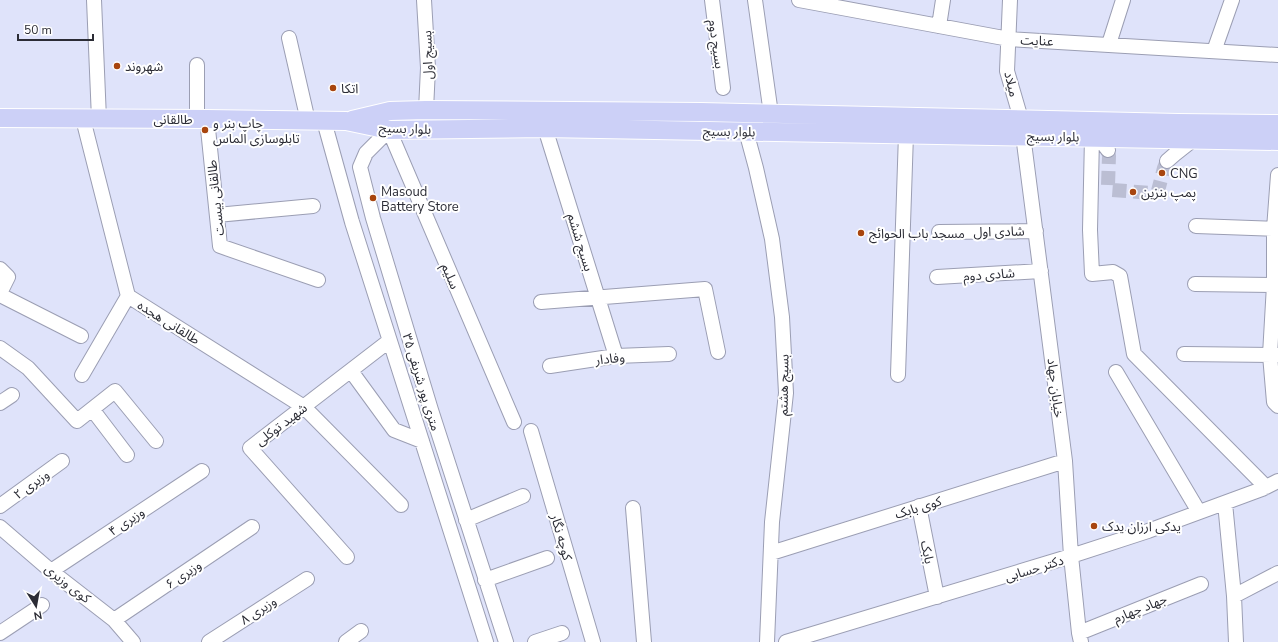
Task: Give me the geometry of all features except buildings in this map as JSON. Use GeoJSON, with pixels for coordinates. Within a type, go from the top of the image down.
{"type":"FeatureCollection","features":[{"type":"Feature","properties":{"kind":"main road","name":"بلوار بسیج"},"geometry":{"type":"LineString","coordinates":[[346,122],[390,111],[426,110],[771,114],[1022,127],[1102,137],[1278,141]]}},
{"type":"Feature","properties":{"kind":"main road","name":"طالقانی"},"geometry":{"type":"LineString","coordinates":[[0,118],[202,119],[346,122]]}},
{"type":"Feature","properties":{"kind":"main road","name":"بلوار بسیج"},"geometry":{"type":"LineString","coordinates":[[346,122],[389,130],[545,128],[906,134],[1022,127]]}},
{"type":"Feature","properties":{"kind":"main road","name":"بلوار بسیج"},"geometry":{"type":"LineString","coordinates":[[1102,137],[1178,123],[1278,124]]}},
{"type":"Feature","properties":{"kind":"street","name":"طالقانی هجده"},"geometry":{"type":"LineString","coordinates":[[94,0],[91,119],[128,296],[304,407],[401,505]]}},
{"type":"Feature","properties":{"kind":"street","name":"بسیج اول"},"geometry":{"type":"LineString","coordinates":[[424,0],[428,68],[426,110]]}},
{"type":"Feature","properties":{"kind":"street","name":"بسيج دوم"},"geometry":{"type":"LineString","coordinates":[[712,0],[723,88]]}},
{"type":"Feature","properties":{"kind":"street"},"geometry":{"type":"LineString","coordinates":[[755,0],[771,114]]}},
{"type":"Feature","properties":{"kind":"street","name":"عنایت"},"geometry":{"type":"LineString","coordinates":[[799,0],[1009,39],[1278,55]]}},
{"type":"Feature","properties":{"kind":"street"},"geometry":{"type":"LineString","coordinates":[[939,26],[943,0]]}},
{"type":"Feature","properties":{"kind":"street","name":"میلاد"},"geometry":{"type":"LineString","coordinates":[[1010,0],[1007,71],[1022,127]]}},
{"type":"Feature","properties":{"kind":"street"},"geometry":{"type":"LineString","coordinates":[[1109,44],[1123,0]]}},
{"type":"Feature","properties":{"kind":"street"},"geometry":{"type":"LineString","coordinates":[[1214,51],[1232,0]]}},
{"type":"Feature","properties":{"kind":"street","name":"۳۵ متری پور شریفی"},"geometry":{"type":"LineString","coordinates":[[289,38],[316,121],[345,195],[389,341],[486,642]]}},
{"type":"Feature","properties":{"kind":"street","name":"طالقانی بیست"},"geometry":{"type":"LineString","coordinates":[[197,65],[202,119],[217,215],[220,246],[318,280]]}},
{"type":"Feature","properties":{"kind":"street","name":"خیابان جهاد"},"geometry":{"type":"LineString","coordinates":[[1022,127],[1065,461],[1080,637]]}},
{"type":"Feature","properties":{"kind":"street","name":"بسیج ششم"},"geometry":{"type":"LineString","coordinates":[[545,128],[616,356]]}},
{"type":"Feature","properties":{"kind":"street","name":"۳۵ متری پور شریفی"},"geometry":{"type":"LineString","coordinates":[[389,130],[366,153],[360,167],[365,190],[430,410],[506,642]]}},
{"type":"Feature","properties":{"kind":"street","name":"سلیم"},"geometry":{"type":"LineString","coordinates":[[389,130],[514,422]]}},
{"type":"Feature","properties":{"kind":"street","name":"بسیج هشتم"},"geometry":{"type":"LineString","coordinates":[[746,131],[772,239],[782,317],[786,393],[772,522],[767,642]]}},
{"type":"Feature","properties":{"kind":"street"},"geometry":{"type":"LineString","coordinates":[[898,375],[906,134]]}},
{"type":"Feature","properties":{"kind":"street"},"geometry":{"type":"LineString","coordinates":[[1102,137],[1090,230],[1092,274],[1113,272],[1120,276],[1134,354],[1272,484]]}},
{"type":"Feature","properties":{"kind":"street"},"geometry":{"type":"LineString","coordinates":[[1167,161],[1194,139]]}},
{"type":"Feature","properties":{"kind":"street"},"geometry":{"type":"LineString","coordinates":[[1278,175],[1274,355],[1274,402],[1278,406]]}},
{"type":"Feature","properties":{"kind":"street"},"geometry":{"type":"LineString","coordinates":[[345,195],[365,190]]}},
{"type":"Feature","properties":{"kind":"street"},"geometry":{"type":"LineString","coordinates":[[217,215],[313,206]]}},
{"type":"Feature","properties":{"kind":"street"},"geometry":{"type":"LineString","coordinates":[[1196,226],[1276,229]]}},
{"type":"Feature","properties":{"kind":"street","name":"شادی اول"},"geometry":{"type":"LineString","coordinates":[[939,232],[1036,231]]}},
{"type":"Feature","properties":{"kind":"street"},"geometry":{"type":"LineString","coordinates":[[0,269],[8,277],[0,294],[81,336]]}},
{"type":"Feature","properties":{"kind":"street","name":"شادی دوم"},"geometry":{"type":"LineString","coordinates":[[937,277],[1041,271]]}},
{"type":"Feature","properties":{"kind":"street"},"geometry":{"type":"LineString","coordinates":[[1196,284],[1276,285]]}},
{"type":"Feature","properties":{"kind":"street"},"geometry":{"type":"LineString","coordinates":[[542,302],[705,289],[718,352]]}},
{"type":"Feature","properties":{"kind":"street"},"geometry":{"type":"LineString","coordinates":[[82,375],[128,296]]}},
{"type":"Feature","properties":{"kind":"street","name":"شهید توکلی"},"geometry":{"type":"LineString","coordinates":[[347,557],[250,448],[389,341]]}},
{"type":"Feature","properties":{"kind":"street"},"geometry":{"type":"LineString","coordinates":[[0,348],[28,368],[77,421],[115,391],[156,441]]}},
{"type":"Feature","properties":{"kind":"street","name":"وفادار"},"geometry":{"type":"LineString","coordinates":[[550,366],[616,356],[669,354]]}},
{"type":"Feature","properties":{"kind":"street"},"geometry":{"type":"LineString","coordinates":[[1184,354],[1274,355]]}},
{"type":"Feature","properties":{"kind":"street"},"geometry":{"type":"LineString","coordinates":[[351,371],[394,430],[422,442]]}},
{"type":"Feature","properties":{"kind":"street"},"geometry":{"type":"LineString","coordinates":[[1116,372],[1199,512]]}},
{"type":"Feature","properties":{"kind":"street"},"geometry":{"type":"LineString","coordinates":[[0,403],[12,395]]}},
{"type":"Feature","properties":{"kind":"street"},"geometry":{"type":"LineString","coordinates":[[92,409],[127,455]]}},
{"type":"Feature","properties":{"kind":"street","name":"کوچه نگار"},"geometry":{"type":"LineString","coordinates":[[531,431],[593,642]]}},
{"type":"Feature","properties":{"kind":"street","name":"وزیری ۲"},"geometry":{"type":"LineString","coordinates":[[0,506],[62,461]]}},
{"type":"Feature","properties":{"kind":"street","name":"کوی بابک"},"geometry":{"type":"LineString","coordinates":[[771,553],[1065,461]]}},
{"type":"Feature","properties":{"kind":"street","name":"وزیری ۴"},"geometry":{"type":"LineString","coordinates":[[51,571],[202,471]]}},
{"type":"Feature","properties":{"kind":"street","name":"دکتر حسابی"},"geometry":{"type":"LineString","coordinates":[[786,642],[1072,556],[1148,531],[1272,484]]}},
{"type":"Feature","properties":{"kind":"street"},"geometry":{"type":"LineString","coordinates":[[466,520],[523,496]]}},
{"type":"Feature","properties":{"kind":"street"},"geometry":{"type":"LineString","coordinates":[[1225,503],[1234,596],[1236,642]]}},
{"type":"Feature","properties":{"kind":"street","name":"بابک"},"geometry":{"type":"LineString","coordinates":[[919,506],[937,597]]}},
{"type":"Feature","properties":{"kind":"street"},"geometry":{"type":"LineString","coordinates":[[633,508],[644,642]]}},
{"type":"Feature","properties":{"kind":"street","name":"کوی وزیری"},"geometry":{"type":"LineString","coordinates":[[0,527],[51,571],[114,620],[133,642]]}},
{"type":"Feature","properties":{"kind":"street","name":"وزیری ۶"},"geometry":{"type":"LineString","coordinates":[[114,620],[252,527]]}},
{"type":"Feature","properties":{"kind":"street"},"geometry":{"type":"LineString","coordinates":[[485,580],[547,558]]}},
{"type":"Feature","properties":{"kind":"street"},"geometry":{"type":"LineString","coordinates":[[1234,596],[1278,573]]}},
{"type":"Feature","properties":{"kind":"street","name":"وزیری ۸"},"geometry":{"type":"LineString","coordinates":[[208,642],[307,579]]}},
{"type":"Feature","properties":{"kind":"street","name":"جهاد چهارم"},"geometry":{"type":"LineString","coordinates":[[1080,637],[1201,584]]}},
{"type":"Feature","properties":{"kind":"street"},"geometry":{"type":"LineString","coordinates":[[0,633],[42,604]]}},
{"type":"Feature","properties":{"kind":"street"},"geometry":{"type":"LineString","coordinates":[[346,642],[361,631]]}},
{"type":"Feature","properties":{"kind":"street"},"geometry":{"type":"LineString","coordinates":[[535,642],[562,632]]}},
{"type":"Feature","properties":{"kind":"tunnel"},"geometry":{"type":"LineString","coordinates":[[1108,150],[1108,185],[1112,190],[1152,193],[1158,191],[1167,161]]}},
{"type":"Feature","properties":{"kind":"place","name":"شهروند"},"geometry":{"type":"Point","coordinates":[117,66]}},
{"type":"Feature","properties":{"kind":"place","name":"اتکا"},"geometry":{"type":"Point","coordinates":[333,88]}},
{"type":"Feature","properties":{"kind":"place","name":"چاپ بنر و تابلوسازی الماس"},"geometry":{"type":"Point","coordinates":[205,130]}},
{"type":"Feature","properties":{"kind":"place","name":"CNG"},"geometry":{"type":"Point","coordinates":[1162,173]}},
{"type":"Feature","properties":{"kind":"place","name":"پمپ بنزین"},"geometry":{"type":"Point","coordinates":[1133,192]}},
{"type":"Feature","properties":{"kind":"place","name":"Masoud Battery Store"},"geometry":{"type":"Point","coordinates":[373,198]}},
{"type":"Feature","properties":{"kind":"place","name":"مسجد باب الحوائج"},"geometry":{"type":"Point","coordinates":[861,233]}},
{"type":"Feature","properties":{"kind":"place","name":"یدکی ارزان یدک"},"geometry":{"type":"Point","coordinates":[1094,526]}}]}
